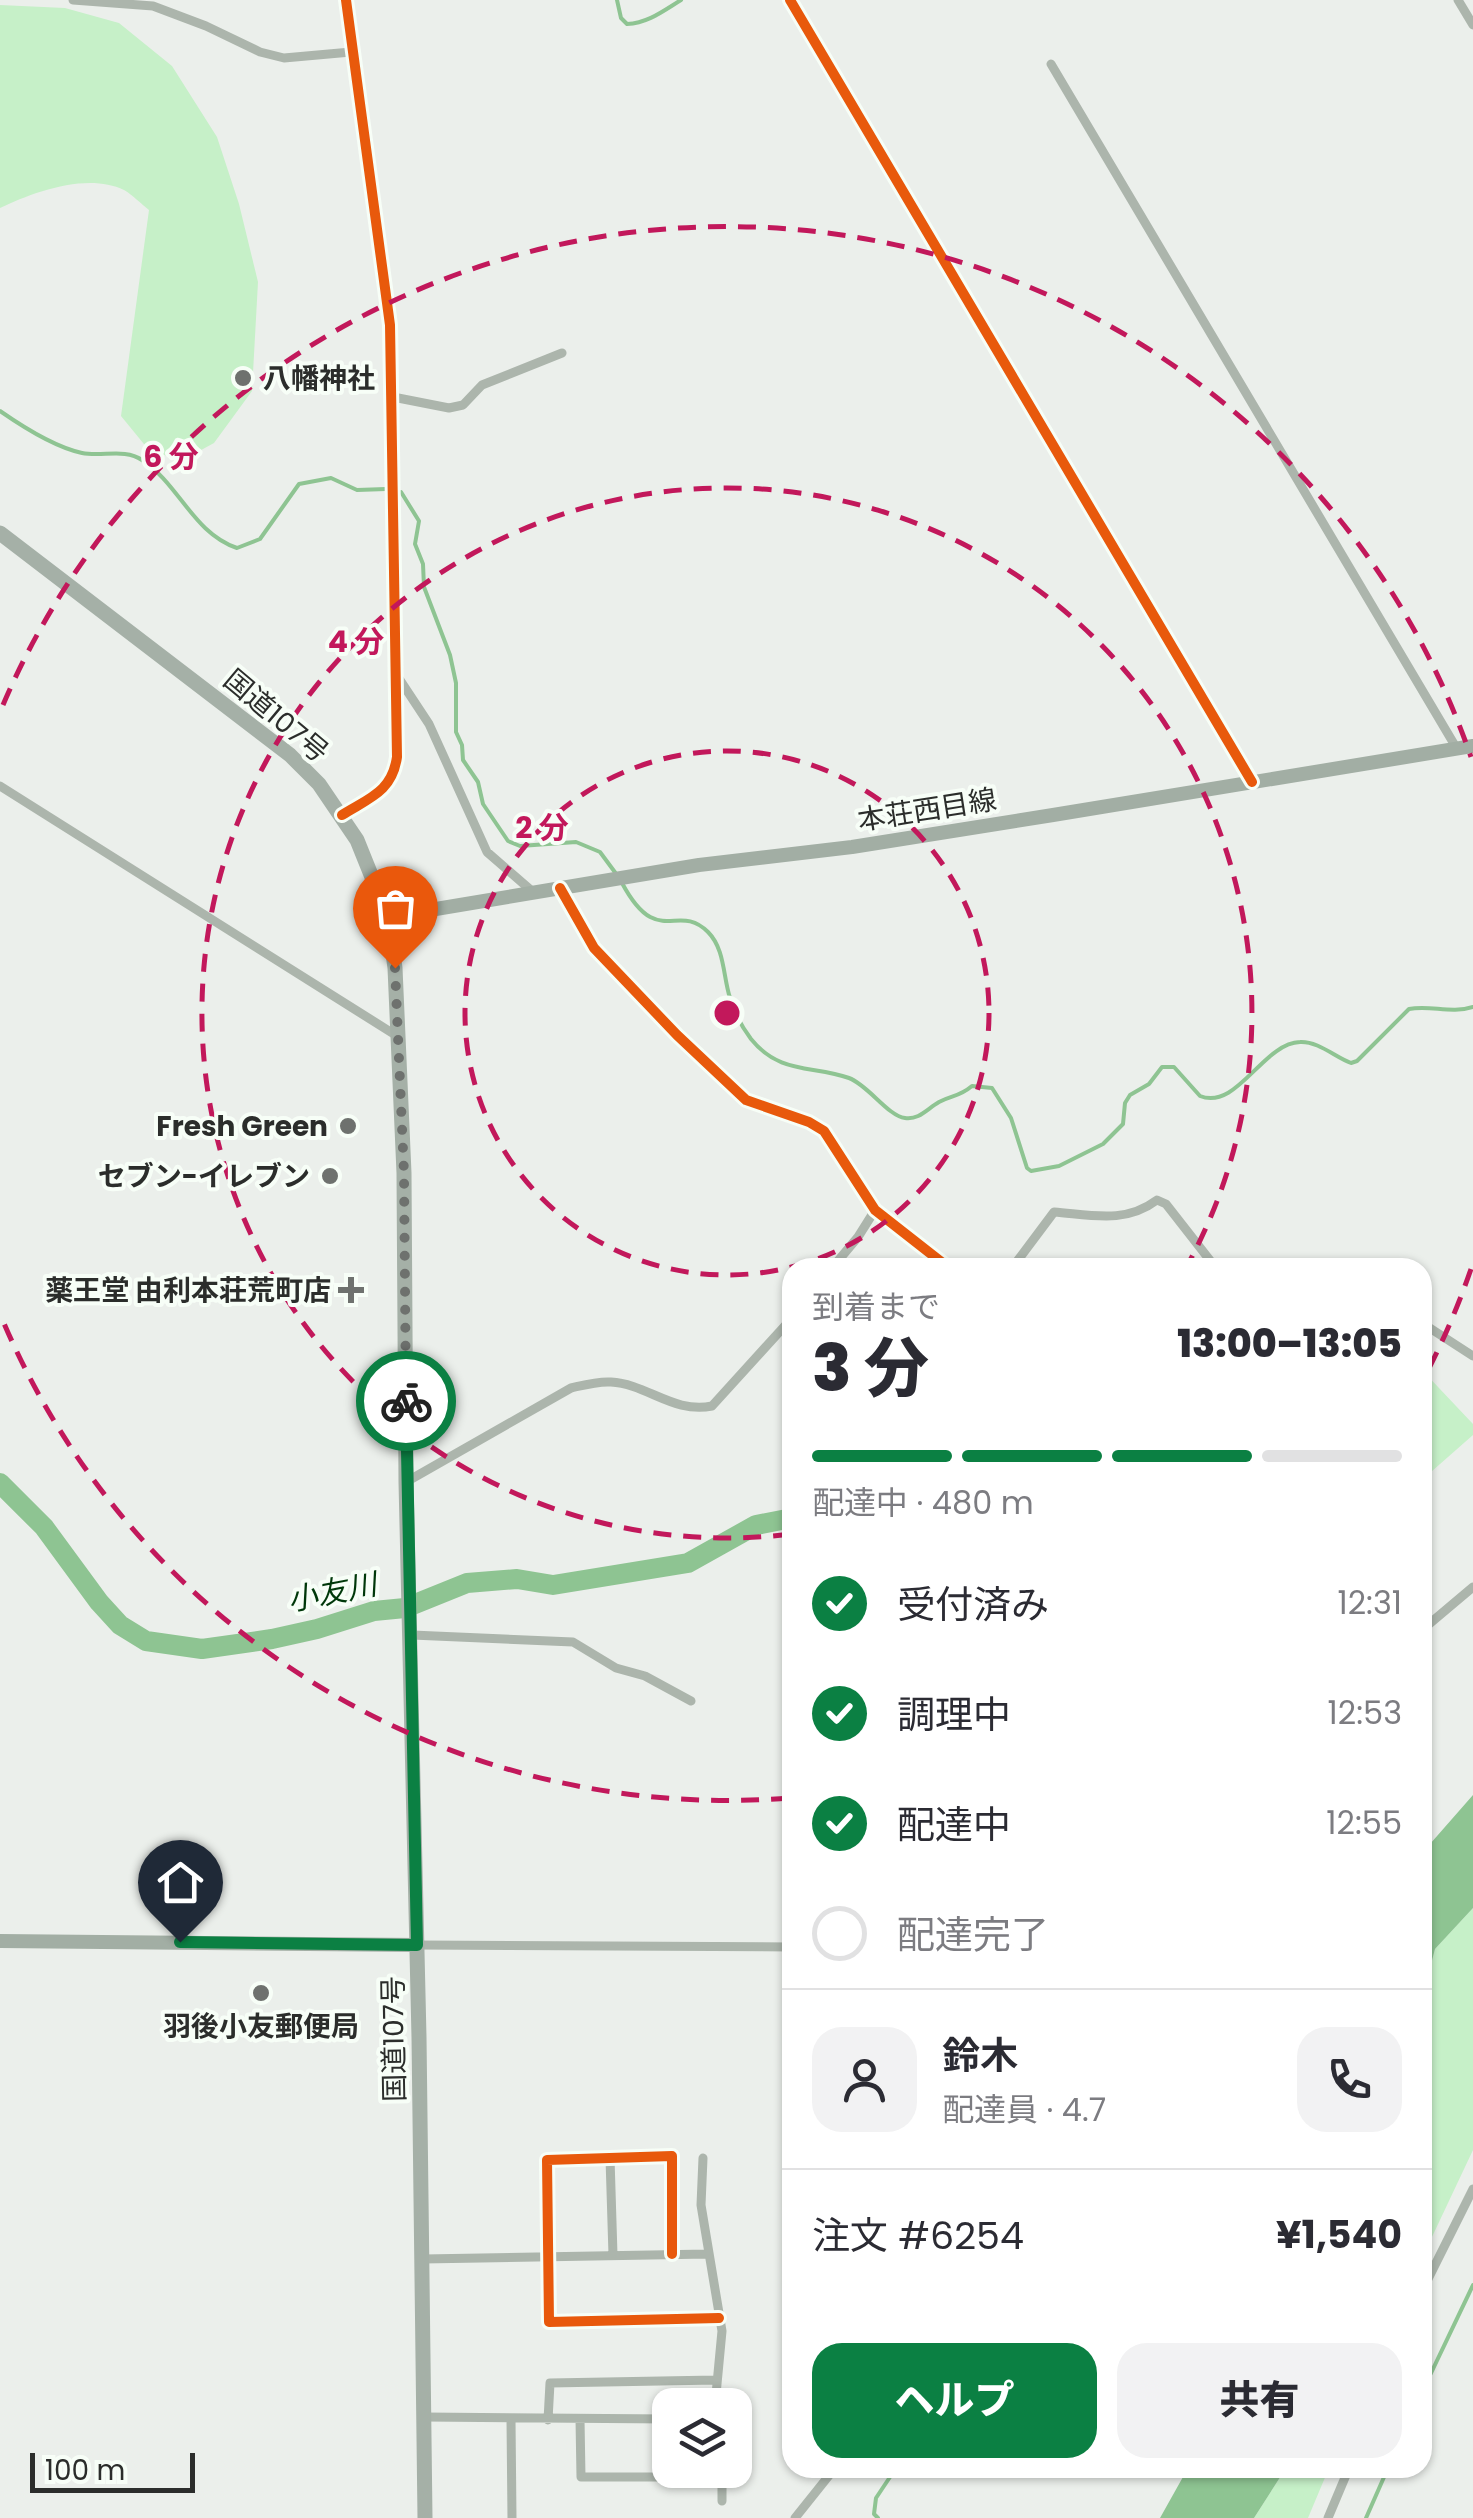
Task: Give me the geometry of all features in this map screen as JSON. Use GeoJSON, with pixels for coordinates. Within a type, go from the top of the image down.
{"type":"FeatureCollection","features":[{"type":"Feature","properties":{"kind":"highway","name":"国道107号"},"geometry":{"type":"LineString","coordinates":[[0,533],[290,755],[342,815],[370,866],[388,917],[395,968],[404,1173],[425,2518]]}},
{"type":"Feature","properties":{"kind":"main road","name":"本荘西目線"},"geometry":{"type":"LineString","coordinates":[[388,917],[1465,748]]}},
{"type":"Feature","properties":{"kind":"main road"},"geometry":{"type":"LineString","coordinates":[[0,1942],[417,1945]]}},
{"type":"Feature","properties":{"kind":"street"},"geometry":{"type":"LineString","coordinates":[[73,0],[153,6],[260,52],[284,58],[351,52]]}},
{"type":"Feature","properties":{"kind":"street"},"geometry":{"type":"LineString","coordinates":[[342,815],[382,791],[394,777],[396,673],[392,398],[386,295],[346,0]]}},
{"type":"Feature","properties":{"kind":"street"},"geometry":{"type":"LineString","coordinates":[[790,0],[1252,782]]}},
{"type":"Feature","properties":{"kind":"street"},"geometry":{"type":"LineString","coordinates":[[1458,0],[1473,26]]}},
{"type":"Feature","properties":{"kind":"street"},"geometry":{"type":"LineString","coordinates":[[1051,64],[1465,748]]}},
{"type":"Feature","properties":{"kind":"street"},"geometry":{"type":"LineString","coordinates":[[392,398],[449,408],[462,405],[482,385],[562,353]]}},
{"type":"Feature","properties":{"kind":"street"},"geometry":{"type":"LineString","coordinates":[[396,673],[429,724],[486,852],[533,892]]}},
{"type":"Feature","properties":{"kind":"street"},"geometry":{"type":"LineString","coordinates":[[0,786],[396,1036]]}},
{"type":"Feature","properties":{"kind":"street"},"geometry":{"type":"LineString","coordinates":[[560,888],[594,948],[622,980],[746,1100],[824,1130],[874,1210],[937,1258]]}},
{"type":"Feature","properties":{"kind":"street"},"geometry":{"type":"LineString","coordinates":[[1020,1258],[1054,1212],[1121,1216],[1140,1213],[1156,1200],[1166,1204],[1208,1258]]}},
{"type":"Feature","properties":{"kind":"street"},"geometry":{"type":"LineString","coordinates":[[840,1258],[874,1210]]}},
{"type":"Feature","properties":{"kind":"street"},"geometry":{"type":"LineString","coordinates":[[406,1482],[555,1397],[591,1383],[614,1382],[680,1406],[712,1406],[782,1329]]}},
{"type":"Feature","properties":{"kind":"street"},"geometry":{"type":"LineString","coordinates":[[1432,1329],[1473,1356]]}},
{"type":"Feature","properties":{"kind":"street"},"geometry":{"type":"LineString","coordinates":[[1432,1622],[1473,1587]]}},
{"type":"Feature","properties":{"kind":"street"},"geometry":{"type":"LineString","coordinates":[[411,1628],[573,1642],[616,1668],[646,1676],[691,1701]]}},
{"type":"Feature","properties":{"kind":"street"},"geometry":{"type":"LineString","coordinates":[[417,1945],[782,1947]]}},
{"type":"Feature","properties":{"kind":"street"},"geometry":{"type":"LineString","coordinates":[[672,2254],[672,2156],[547,2160],[550,2322],[720,2318]]}},
{"type":"Feature","properties":{"kind":"street"},"geometry":{"type":"LineString","coordinates":[[610,2158],[613,2255]]}},
{"type":"Feature","properties":{"kind":"street"},"geometry":{"type":"LineString","coordinates":[[703,2158],[701,2205],[722,2331],[716,2388]]}},
{"type":"Feature","properties":{"kind":"street"},"geometry":{"type":"LineString","coordinates":[[1432,2271],[1473,2189]]}},
{"type":"Feature","properties":{"kind":"street"},"geometry":{"type":"LineString","coordinates":[[423,2259],[708,2254]]}},
{"type":"Feature","properties":{"kind":"street"},"geometry":{"type":"LineString","coordinates":[[548,2420],[550,2383],[716,2380]]}},
{"type":"Feature","properties":{"kind":"street"},"geometry":{"type":"LineString","coordinates":[[424,2418],[652,2419]]}},
{"type":"Feature","properties":{"kind":"street"},"geometry":{"type":"LineString","coordinates":[[580,2419],[581,2478],[652,2476]]}},
{"type":"Feature","properties":{"kind":"street"},"geometry":{"type":"LineString","coordinates":[[511,2420],[512,2518]]}},
{"type":"Feature","properties":{"kind":"street"},"geometry":{"type":"LineString","coordinates":[[795,2518],[827,2478]]}},
{"type":"Feature","properties":{"kind":"street"},"geometry":{"type":"LineString","coordinates":[[1328,2518],[1345,2478]]}},
{"type":"Feature","properties":{"kind":"street"},"geometry":{"type":"LineString","coordinates":[[722,2488],[722,2501]]}},
{"type":"Feature","properties":{"kind":"shaded area"},"geometry":{"type":"Polygon","coordinates":[[[0,5],[65,8],[119,23],[172,66],[217,137],[258,282],[252,391],[214,443],[181,461],[148,449],[121,416],[149,210],[124,190],[94,183],[61,186],[0,208],[0,5]]]}},
{"type":"Feature","properties":{"kind":"shaded area"},"geometry":{"type":"Polygon","coordinates":[[[1432,1381],[1473,1424],[1473,1435],[1432,1471],[1432,1381]]]}},
{"type":"Feature","properties":{"kind":"shaded area"},"geometry":{"type":"Polygon","coordinates":[[[1473,1795],[1473,1908],[1435,1949],[1432,1961],[1432,1842],[1473,1795]]]}},
{"type":"Feature","properties":{"kind":"shaded area"},"geometry":{"type":"Polygon","coordinates":[[[1473,1908],[1473,2150],[1432,2237],[1432,1961],[1435,1949],[1473,1908]]]}},
{"type":"Feature","properties":{"kind":"shaded area"},"geometry":{"type":"Polygon","coordinates":[[[1182,2478],[1280,2478],[1254,2518],[1160,2518],[1182,2478]]]}},
{"type":"Feature","properties":{"kind":"shaded area"},"geometry":{"type":"Polygon","coordinates":[[[1280,2478],[1325,2478],[1308,2518],[1254,2518],[1280,2478]]]}},
{"type":"Feature","properties":{"kind":"waterway"},"geometry":{"type":"LineString","coordinates":[[617,0],[621,18],[627,24],[649,19],[681,0]]}},
{"type":"Feature","properties":{"kind":"waterway"},"geometry":{"type":"LineString","coordinates":[[0,411],[39,436],[71,450],[128,454],[142,460],[197,520],[237,548],[260,539],[299,484],[331,478],[357,490],[386,489]]}},
{"type":"Feature","properties":{"kind":"waterway"},"geometry":{"type":"LineString","coordinates":[[401,492],[419,521],[415,544],[423,564],[424,587],[450,655],[456,683],[456,732],[463,760],[478,782],[483,804],[508,841],[520,846],[576,842],[600,852],[617,875]]}},
{"type":"Feature","properties":{"kind":"waterway"},"geometry":{"type":"LineString","coordinates":[[622,883],[646,915],[657,920],[687,921],[708,932],[721,955],[736,1014],[748,1034],[773,1058],[849,1078],[905,1118],[919,1116],[972,1086],[992,1088],[1011,1118],[1031,1171],[1059,1166],[1103,1144],[1123,1124],[1130,1095],[1149,1084],[1162,1067],[1174,1067],[1200,1096],[1213,1098],[1238,1086],[1287,1045],[1313,1044],[1351,1063],[1409,1009],[1473,1007]]}},
{"type":"Feature","properties":{"kind":"waterway","name":"小友川"},"geometry":{"type":"LineString","coordinates":[[0,1483],[44,1527],[120,1625],[146,1641],[202,1649],[272,1639],[374,1611],[405,1608],[467,1583],[517,1579],[553,1585],[688,1563],[756,1525],[782,1520]]}},
{"type":"Feature","properties":{"kind":"waterway"},"geometry":{"type":"LineString","coordinates":[[1432,2371],[1473,2285]]}},
{"type":"Feature","properties":{"kind":"waterway"},"geometry":{"type":"LineString","coordinates":[[878,2518],[874,2514],[876,2498],[889,2478]]}},
{"type":"Feature","properties":{"kind":"waterway"},"geometry":{"type":"LineString","coordinates":[[1366,2518],[1384,2478]]}},
{"type":"Feature","properties":{"kind":"cycle path"},"geometry":{"type":"LineString","coordinates":[[342,815],[385,786],[397,757],[390,325],[346,0]]}},
{"type":"Feature","properties":{"kind":"cycle path"},"geometry":{"type":"LineString","coordinates":[[790,0],[1252,782]]}},
{"type":"Feature","properties":{"kind":"cycle path"},"geometry":{"type":"LineString","coordinates":[[560,888],[594,948],[677,1035],[746,1100],[824,1131],[875,1210],[936,1258]]}},
{"type":"Feature","properties":{"kind":"cycle path"},"geometry":{"type":"LineString","coordinates":[[672,2254],[672,2156],[547,2160],[549,2322],[719,2318]]}},
{"type":"Feature","properties":{"kind":"way so far"},"geometry":{"type":"LineString","coordinates":[[395,968],[404,1173],[406,1401]]}},
{"type":"Feature","properties":{"kind":"place","name":"八幡神社"},"geometry":{"type":"Point","coordinates":[243,378]}},
{"type":"Feature","properties":{"kind":"place","name":"Fresh Green"},"geometry":{"type":"Point","coordinates":[348,1126]}},
{"type":"Feature","properties":{"kind":"place","name":"セブン-イレブン"},"geometry":{"type":"Point","coordinates":[330,1176]}},
{"type":"Feature","properties":{"kind":"place","name":"薬王堂 由利本荘荒町店"},"geometry":{"type":"Point","coordinates":[351,1290]}},
{"type":"Feature","properties":{"kind":"place","name":"羽後小友郵便局"},"geometry":{"type":"Point","coordinates":[261,1993]}},
{"type":"Feature","properties":{"kind":"route"},"geometry":{"type":"LineString","coordinates":[[180,1942],[417,1945],[406,1401]]}}]}
